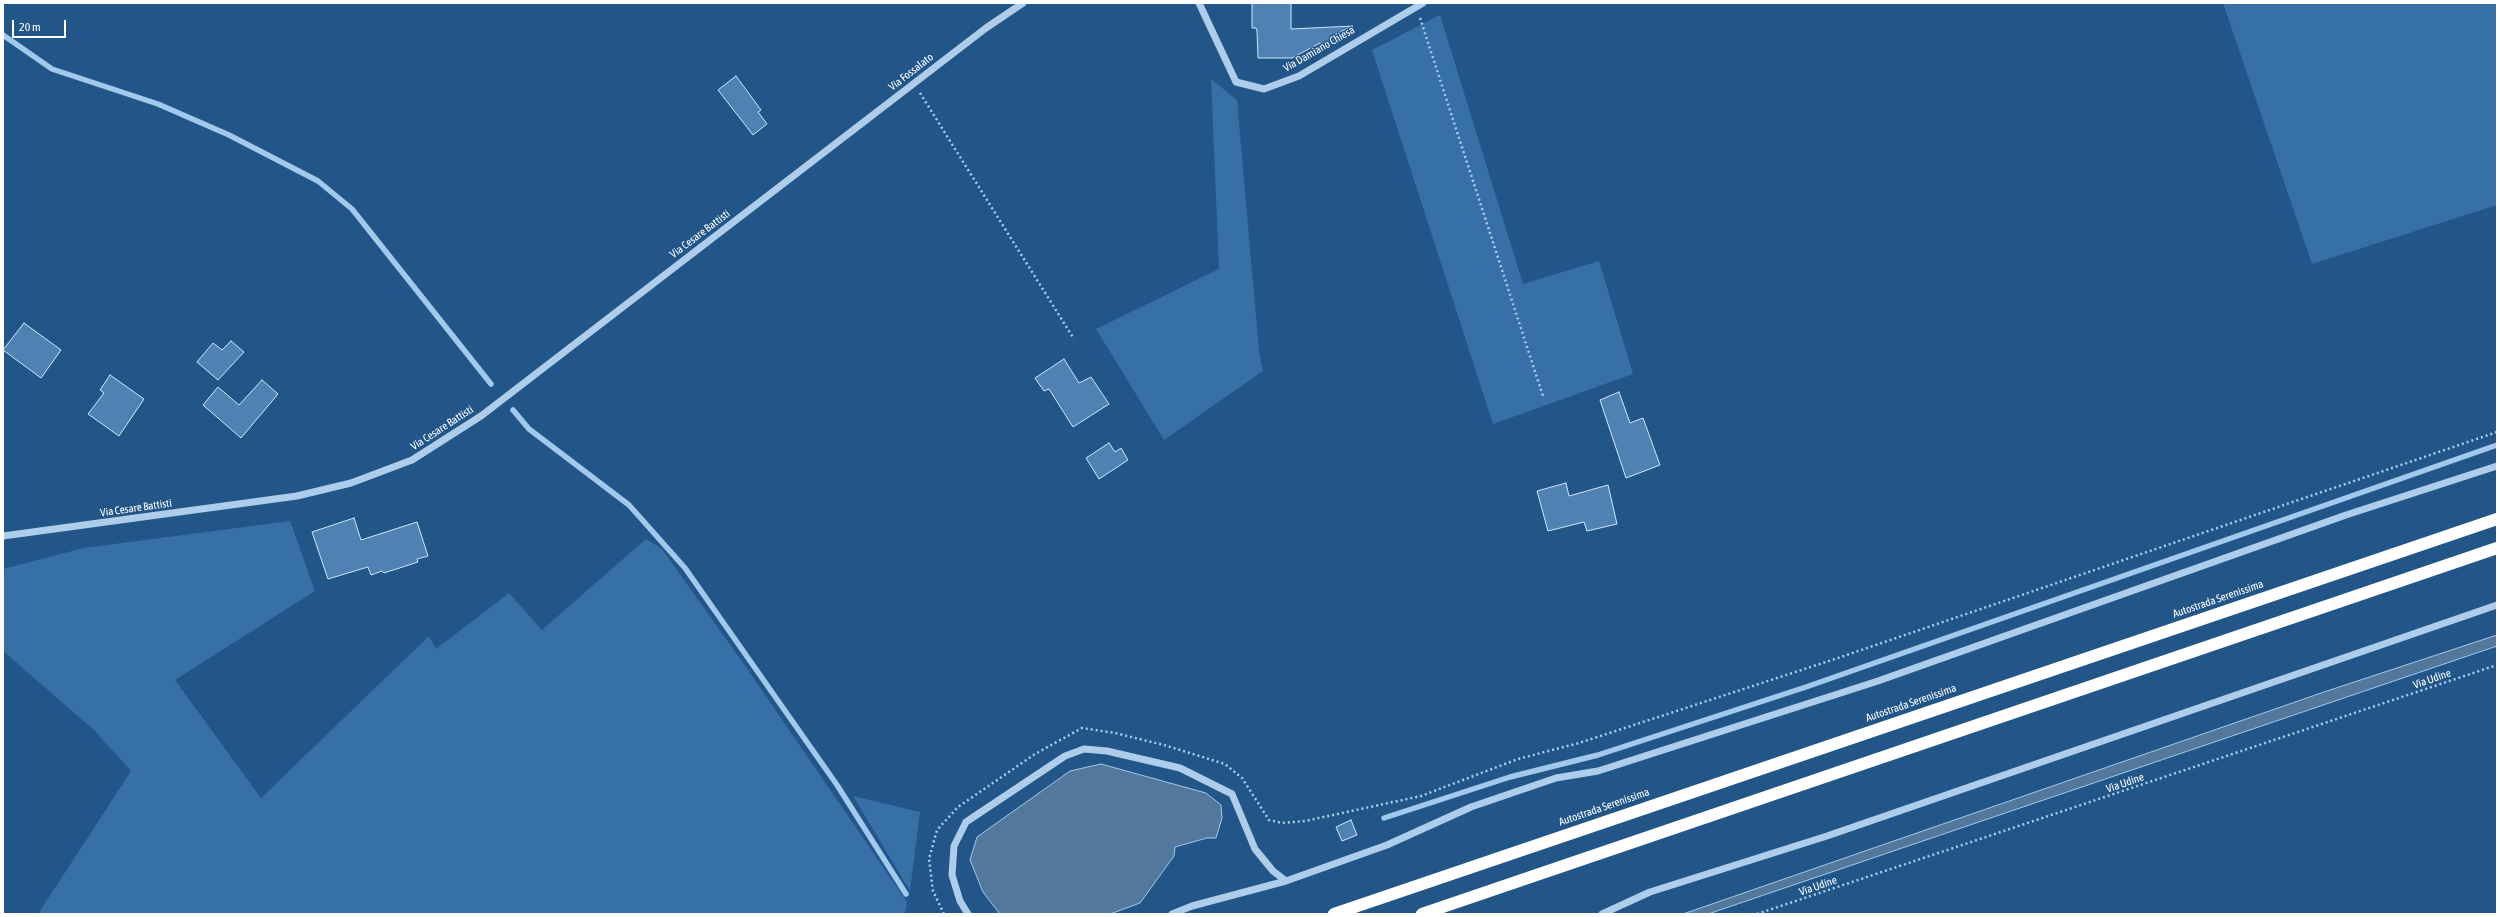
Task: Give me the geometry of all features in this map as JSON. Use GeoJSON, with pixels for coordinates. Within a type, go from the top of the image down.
{"type":"FeatureCollection","features":[{"type":"Feature","properties":{"kind":"highway","name":"Autostrada Serenissima"},"geometry":{"type":"LineString","coordinates":[[1334,914],[2497,518]]}},
{"type":"Feature","properties":{"kind":"highway"},"geometry":{"type":"LineString","coordinates":[[1422,914],[2497,548]]}},
{"type":"Feature","properties":{"kind":"street","name":"Via Fossalato"},"geometry":{"type":"LineString","coordinates":[[815,161],[914,84],[1023,3]]}},
{"type":"Feature","properties":{"kind":"street","name":"Via Damiano Chiesa"},"geometry":{"type":"LineString","coordinates":[[1199,3],[1236,82],[1264,89],[1299,76],[1419,5]]}},
{"type":"Feature","properties":{"kind":"street","name":"Via Cesare Battisti"},"geometry":{"type":"LineString","coordinates":[[3,536],[297,496],[351,483],[412,460],[480,416],[815,161]]}},
{"type":"Feature","properties":{"kind":"street"},"geometry":{"type":"LineString","coordinates":[[1172,914],[1192,906],[1286,881],[1387,845],[1492,799],[1556,778],[1598,771],[1878,681],[2346,515],[2497,466]]}},
{"type":"Feature","properties":{"kind":"street"},"geometry":{"type":"LineString","coordinates":[[1602,914],[1650,892],[1827,836],[2497,605]]}},
{"type":"Feature","properties":{"kind":"street"},"geometry":{"type":"LineString","coordinates":[[968,914],[960,901],[952,875],[954,846],[966,822],[1065,756],[1084,748],[1107,751],[1180,768],[1232,794],[1255,849],[1272,871],[1286,881]]}},
{"type":"Feature","properties":{"kind":"path"},"geometry":{"type":"LineString","coordinates":[[1419,5],[1543,396]]}},
{"type":"Feature","properties":{"kind":"path"},"geometry":{"type":"LineString","coordinates":[[914,84],[1074,339]]}},
{"type":"Feature","properties":{"kind":"path"},"geometry":{"type":"LineString","coordinates":[[944,914],[933,890],[929,859],[937,830],[958,807],[1035,754],[1082,728],[1115,733],[1164,745],[1225,764],[1242,778],[1269,820],[1282,823],[1305,821],[1421,796],[1518,759],[1579,743],[1842,657],[2497,432]]}},
{"type":"Feature","properties":{"kind":"path","name":"Via Udine"},"geometry":{"type":"LineString","coordinates":[[1757,914],[2497,665]]}},
{"type":"Feature","properties":{"kind":"shaded area"},"geometry":{"type":"Polygon","coordinates":[[[2223,3],[2497,3],[2497,205],[2312,264],[2223,3]]]}},
{"type":"Feature","properties":{"kind":"shaded area"},"geometry":{"type":"Polygon","coordinates":[[[1440,15],[1523,284],[1599,261],[1633,374],[1493,424],[1372,50],[1440,15]]]}},
{"type":"Feature","properties":{"kind":"shaded area"},"geometry":{"type":"Polygon","coordinates":[[[1211,79],[1237,100],[1259,351],[1263,371],[1164,440],[1096,329],[1219,269],[1211,79]]]}},
{"type":"Feature","properties":{"kind":"shaded area"},"geometry":{"type":"Polygon","coordinates":[[[290,521],[315,591],[175,680],[261,798],[429,636],[436,649],[509,593],[542,630],[646,539],[662,549],[746,667],[907,902],[905,914],[38,914],[131,771],[94,730],[3,651],[3,569],[84,548],[290,521]]]}},
{"type":"Feature","properties":{"kind":"shaded area"},"geometry":{"type":"Polygon","coordinates":[[[2497,635],[2497,646],[1708,914],[1683,914],[2324,692],[2497,635]]]}},
{"type":"Feature","properties":{"kind":"shaded area"},"geometry":{"type":"Polygon","coordinates":[[[1101,764],[1206,793],[1221,805],[1222,818],[1216,838],[1207,838],[1175,847],[1174,856],[1140,903],[1110,914],[1000,914],[983,892],[970,860],[977,837],[1070,771],[1101,764]]]}},
{"type":"Feature","properties":{"kind":"shaded area"},"geometry":{"type":"Polygon","coordinates":[[[853,796],[920,812],[910,891],[853,796]]]}},
{"type":"Feature","properties":{"kind":"building"},"geometry":{"type":"Polygon","coordinates":[[[1291,3],[1291,29],[1353,26],[1336,34],[1338,40],[1322,47],[1320,43],[1292,58],[1258,58],[1257,31],[1256,28],[1252,28],[1252,4],[1291,3]]]}},
{"type":"Feature","properties":{"kind":"building"},"geometry":{"type":"Polygon","coordinates":[[[736,76],[761,110],[758,112],[767,124],[753,135],[718,90],[736,76]]]}},
{"type":"Feature","properties":{"kind":"building"},"geometry":{"type":"Polygon","coordinates":[[[24,323],[61,350],[41,378],[3,350],[24,323]]]}},
{"type":"Feature","properties":{"kind":"building"},"geometry":{"type":"Polygon","coordinates":[[[231,341],[244,352],[218,380],[197,362],[213,343],[222,350],[231,341]]]}},
{"type":"Feature","properties":{"kind":"building"},"geometry":{"type":"Polygon","coordinates":[[[1064,359],[1079,383],[1091,377],[1109,404],[1073,427],[1049,389],[1044,391],[1035,378],[1064,359]]]}},
{"type":"Feature","properties":{"kind":"building"},"geometry":{"type":"Polygon","coordinates":[[[110,375],[144,399],[119,436],[88,414],[104,393],[100,390],[110,375]]]}},
{"type":"Feature","properties":{"kind":"building"},"geometry":{"type":"Polygon","coordinates":[[[262,380],[278,394],[241,438],[203,405],[218,387],[239,405],[262,380]]]}},
{"type":"Feature","properties":{"kind":"building"},"geometry":{"type":"Polygon","coordinates":[[[1619,392],[1630,423],[1643,418],[1660,465],[1626,478],[1600,400],[1619,392]]]}},
{"type":"Feature","properties":{"kind":"building"},"geometry":{"type":"Polygon","coordinates":[[[1109,443],[1115,452],[1121,448],[1128,460],[1099,479],[1086,458],[1109,443]]]}},
{"type":"Feature","properties":{"kind":"building"},"geometry":{"type":"Polygon","coordinates":[[[1566,483],[1569,496],[1608,485],[1617,524],[1587,531],[1584,522],[1548,531],[1537,491],[1566,483]]]}},
{"type":"Feature","properties":{"kind":"building"},"geometry":{"type":"Polygon","coordinates":[[[354,518],[361,540],[417,522],[428,556],[417,559],[418,562],[384,573],[382,571],[371,575],[368,567],[328,579],[312,532],[354,518]]]}},
{"type":"Feature","properties":{"kind":"building"},"geometry":{"type":"Polygon","coordinates":[[[1351,820],[1357,835],[1342,841],[1336,827],[1351,820]]]}},
{"type":"Feature","properties":{"kind":"waterway"},"geometry":{"type":"LineString","coordinates":[[3,35],[52,69],[158,104],[229,135],[318,181],[352,209],[491,384]]}},
{"type":"Feature","properties":{"kind":"waterway"},"geometry":{"type":"LineString","coordinates":[[513,410],[529,429],[629,505],[685,568],[837,785],[906,894]]}},
{"type":"Feature","properties":{"kind":"waterway"},"geometry":{"type":"LineString","coordinates":[[1384,818],[1510,777],[1598,755],[1806,687],[2497,445]]}}]}
